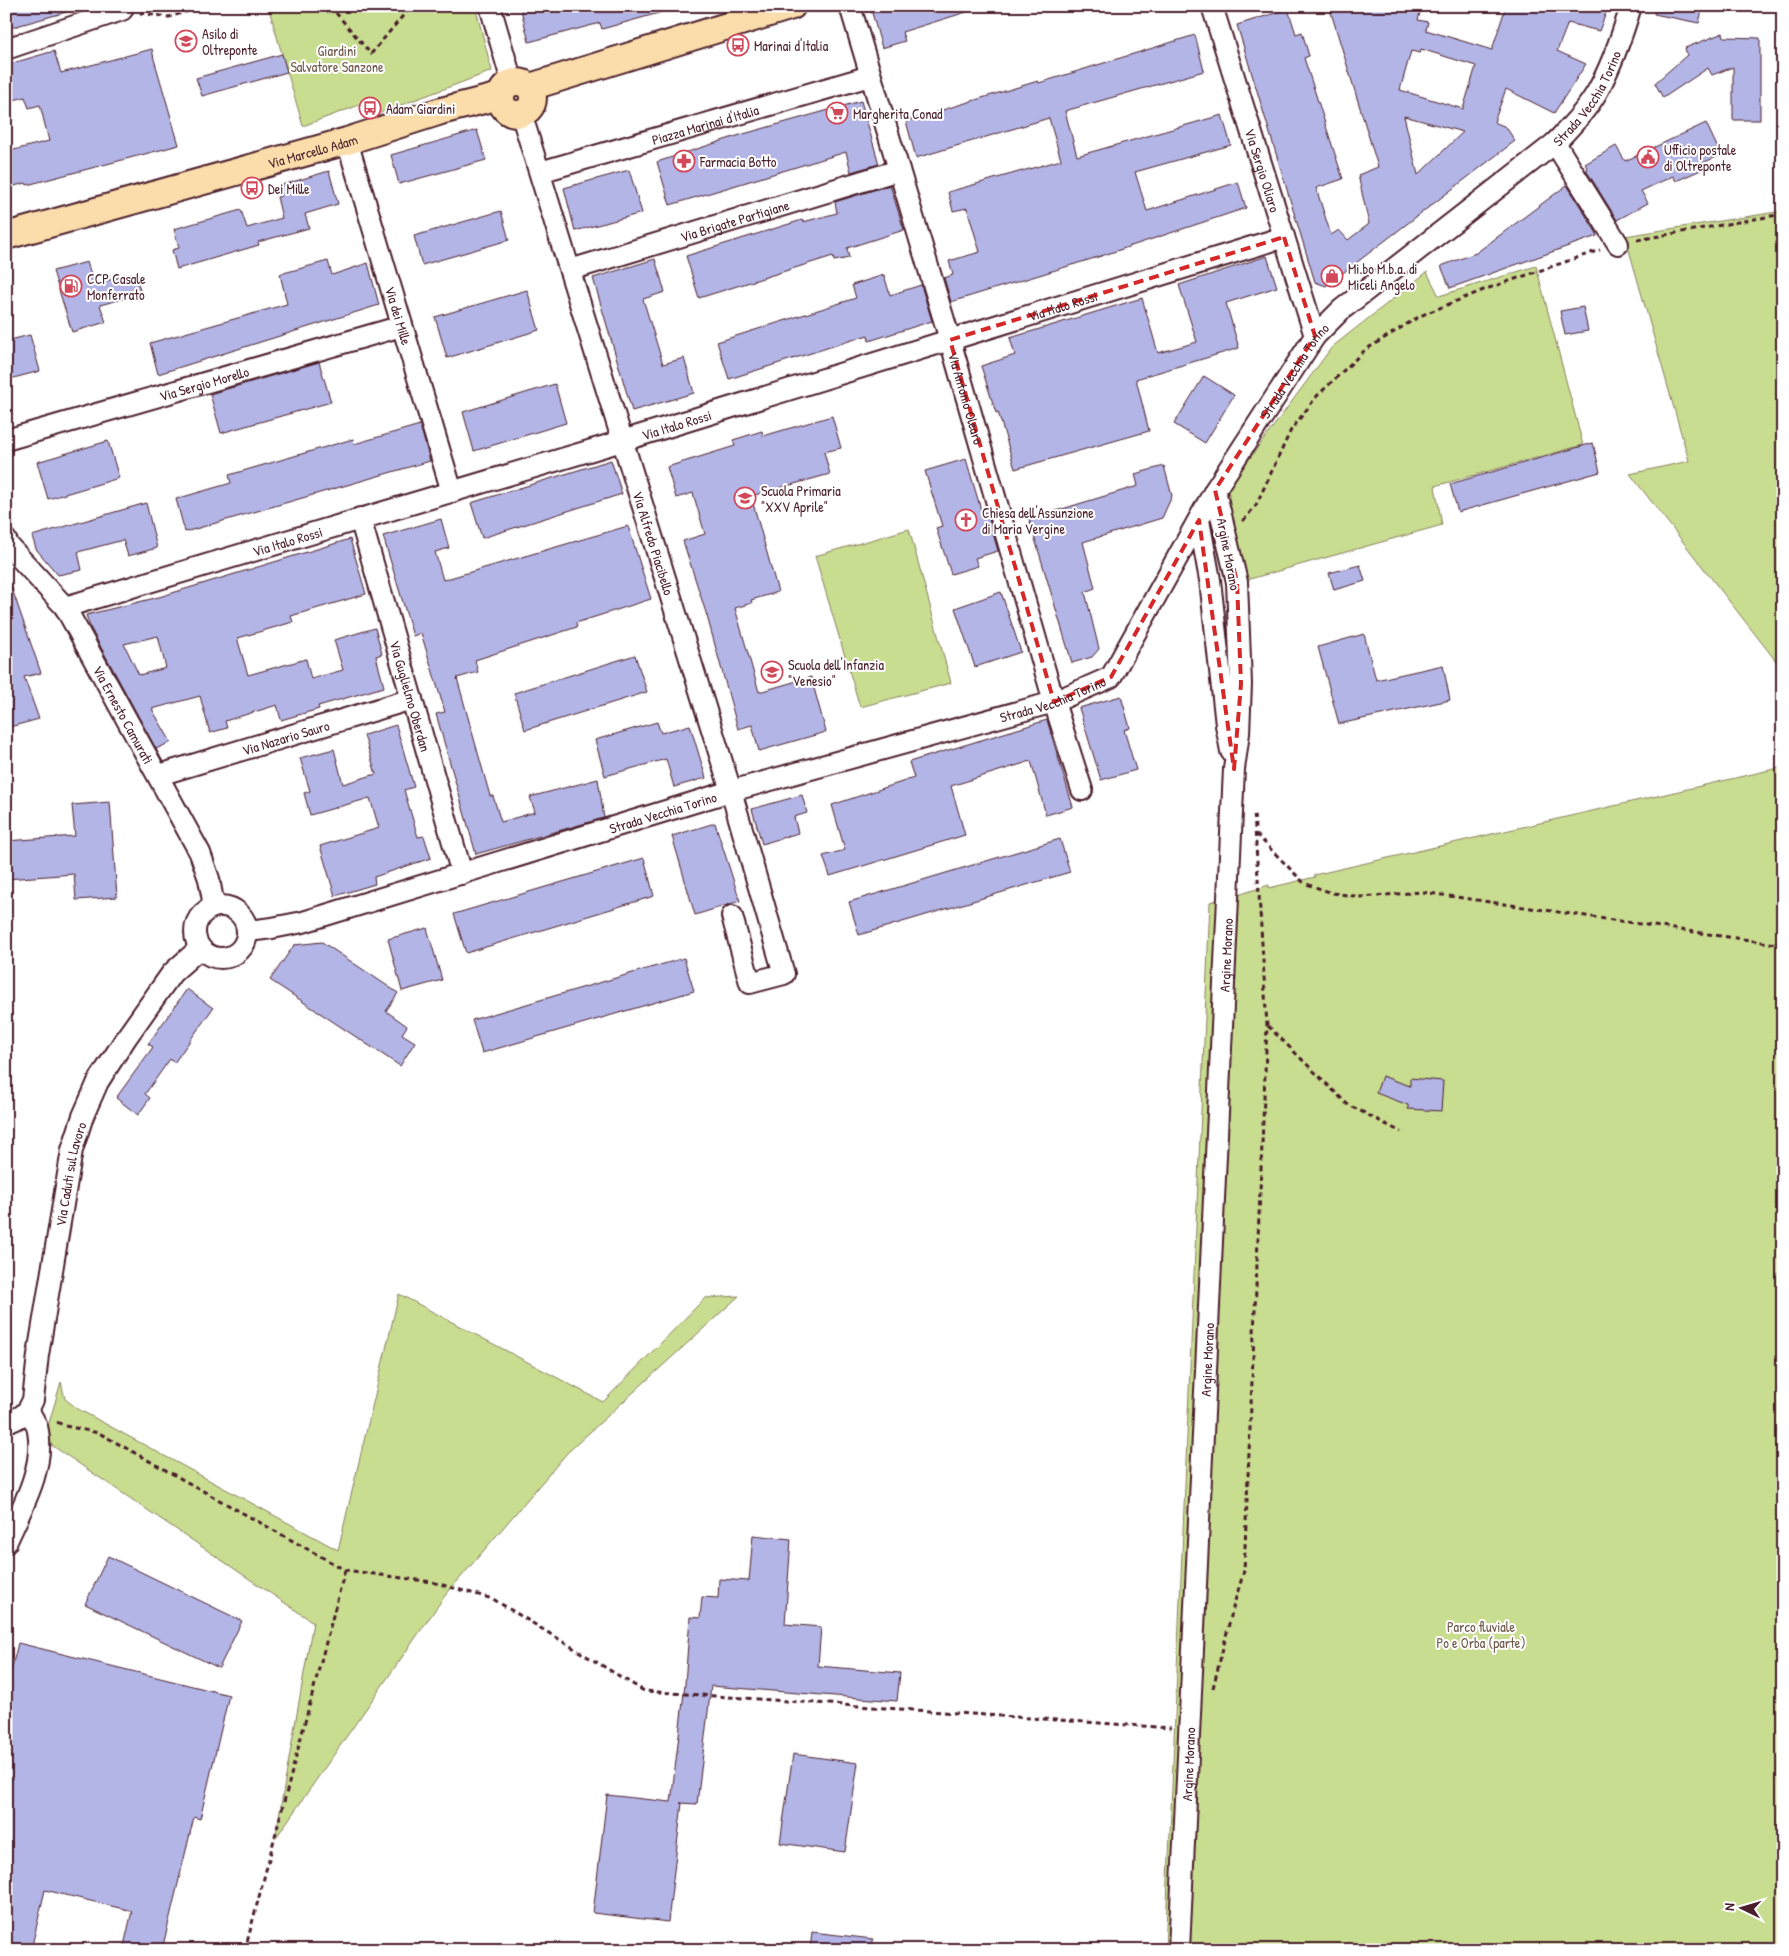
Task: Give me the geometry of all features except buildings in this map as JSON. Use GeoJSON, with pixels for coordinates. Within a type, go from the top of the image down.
{"type":"FeatureCollection","features":[{"type":"Feature","properties":{"kind":"main road","name":"Via Marcello Adam"},"geometry":{"type":"LineString","coordinates":[[6,236],[347,141],[514,88],[792,6]]}},
{"type":"Feature","properties":{"kind":"main road"},"geometry":{"type":"LineString","coordinates":[[514,88],[500,101],[506,110],[516,114],[522,113]]}},
{"type":"Feature","properties":{"kind":"street"},"geometry":{"type":"LineString","coordinates":[[490,6],[514,88]]}},
{"type":"Feature","properties":{"kind":"street","name":"Via Antonio Olearo"},"geometry":{"type":"LineString","coordinates":[[850,6],[950,340],[1054,702],[1082,790]]}},
{"type":"Feature","properties":{"kind":"street","name":"Via Sergio Oliaro"},"geometry":{"type":"LineString","coordinates":[[1212,6],[1315,336]]}},
{"type":"Feature","properties":{"kind":"street","name":"Strada Vecchia Torino"},"geometry":{"type":"LineString","coordinates":[[248,930],[303,922],[731,791],[1054,702],[1111,676],[1215,490],[1315,336],[1341,310],[1555,143],[1596,93],[1621,40],[1631,6]]}},
{"type":"Feature","properties":{"kind":"street"},"geometry":{"type":"LineString","coordinates":[[6,49],[122,10]]}},
{"type":"Feature","properties":{"kind":"street","name":"Piazza Marinai d'Italia"},"geometry":{"type":"LineString","coordinates":[[540,172],[870,76]]}},
{"type":"Feature","properties":{"kind":"street","name":"Via Alfredo Piacibello"},"geometry":{"type":"LineString","coordinates":[[522,113],[731,791],[784,974],[750,983],[732,916]]}},
{"type":"Feature","properties":{"kind":"street","name":"Via dei Mille"},"geometry":{"type":"LineString","coordinates":[[347,141],[452,492]]}},
{"type":"Feature","properties":{"kind":"street"},"geometry":{"type":"LineString","coordinates":[[1555,143],[1618,244]]}},
{"type":"Feature","properties":{"kind":"street","name":"Via Brigate Partigiane"},"geometry":{"type":"LineString","coordinates":[[570,270],[899,170]]}},
{"type":"Feature","properties":{"kind":"street","name":"Via Italo Rossi"},"geometry":{"type":"LineString","coordinates":[[65,607],[622,441],[1284,237]]}},
{"type":"Feature","properties":{"kind":"street","name":"Via Sergio Morello"},"geometry":{"type":"LineString","coordinates":[[6,440],[402,326]]}},
{"type":"Feature","properties":{"kind":"street","name":"Argine Morano"},"geometry":{"type":"LineString","coordinates":[[1179,1950],[1234,769],[1239,733],[1241,684],[1236,582],[1228,538],[1215,490]]}},
{"type":"Feature","properties":{"kind":"street","name":"Via Guglielmo Oberdan"},"geometry":{"type":"LineString","coordinates":[[360,518],[462,874]]}},
{"type":"Feature","properties":{"kind":"street","name":"Argine Morano"},"geometry":{"type":"LineString","coordinates":[[1199,520],[1210,580],[1226,725],[1234,769]]}},
{"type":"Feature","properties":{"kind":"street","name":"Via Ernesto Camurati"},"geometry":{"type":"LineString","coordinates":[[6,540],[8,545],[65,607],[200,853],[209,879],[214,906]]}},
{"type":"Feature","properties":{"kind":"street","name":"Via Nazario Sauro"},"geometry":{"type":"LineString","coordinates":[[159,776],[412,699]]}},
{"type":"Feature","properties":{"kind":"street"},"geometry":{"type":"LineString","coordinates":[[214,906],[230,907],[237,910],[246,923],[248,930],[244,947],[231,957],[214,958],[200,948],[196,940],[196,924],[200,916],[214,906]]}},
{"type":"Feature","properties":{"kind":"street","name":"Via Caduti sul Lavoro"},"geometry":{"type":"LineString","coordinates":[[28,1410],[34,1400],[38,1355],[72,1150],[83,1116],[98,1082],[126,1038],[172,973],[200,948]]}},
{"type":"Feature","properties":{"kind":"street"},"geometry":{"type":"LineString","coordinates":[[6,1418],[14,1420],[28,1410],[38,1430],[40,1443],[38,1460],[28,1494],[6,1542]]}},
{"type":"Feature","properties":{"kind":"path"},"geometry":{"type":"LineString","coordinates":[[122,10],[169,17],[206,6]]}},
{"type":"Feature","properties":{"kind":"path"},"geometry":{"type":"LineString","coordinates":[[330,6],[371,54],[411,6]]}},
{"type":"Feature","properties":{"kind":"path"},"geometry":{"type":"LineString","coordinates":[[1228,538],[1256,505],[1291,430],[1317,396],[1364,350],[1420,316],[1486,289],[1618,244],[1783,214]]}},
{"type":"Feature","properties":{"kind":"path"},"geometry":{"type":"LineString","coordinates":[[1213,1689],[1244,1572],[1267,1026],[1253,805]]}},
{"type":"Feature","properties":{"kind":"path"},"geometry":{"type":"LineString","coordinates":[[1256,834],[1304,883],[1332,893],[1361,897],[1422,892],[1783,945]]}},
{"type":"Feature","properties":{"kind":"path"},"geometry":{"type":"LineString","coordinates":[[1267,1026],[1346,1104],[1401,1132]]}},
{"type":"Feature","properties":{"kind":"path"},"geometry":{"type":"LineString","coordinates":[[28,1410],[66,1426],[99,1433],[345,1570],[432,1582],[493,1599],[644,1691],[1188,1729]]}},
{"type":"Feature","properties":{"kind":"path"},"geometry":{"type":"LineString","coordinates":[[245,1950],[345,1570]]}},
{"type":"Feature","properties":{"kind":"highlighted area"},"geometry":{"type":"Polygon","coordinates":[[[1284,237],[1315,336],[1215,490],[1237,582],[1241,684],[1234,769],[1199,520],[1111,677],[1054,702],[950,340],[1284,237]]]}},
{"type":"Feature","properties":{"kind":"green space","name":"Giardini Salvatore Sanzone"},"geometry":{"type":"Polygon","coordinates":[[[268,6],[475,6],[492,71],[377,114],[373,100],[303,126],[268,6]]]}},
{"type":"Feature","properties":{"kind":"green space"},"geometry":{"type":"Polygon","coordinates":[[[1783,211],[1783,670],[1630,474],[1689,461],[1625,236],[1783,211]]]}},
{"type":"Feature","properties":{"kind":"green space"},"geometry":{"type":"Polygon","coordinates":[[[1536,266],[1583,445],[1435,486],[1442,525],[1239,582],[1228,488],[1332,347],[1427,272],[1439,296],[1536,266]]]}},
{"type":"Feature","properties":{"kind":"green space"},"geometry":{"type":"Polygon","coordinates":[[[909,529],[951,683],[860,707],[815,556],[909,529]]]}},
{"type":"Feature","properties":{"kind":"green space","name":"Parco fluviale Po e Orba (parte)"},"geometry":{"type":"Polygon","coordinates":[[[1783,767],[1783,1950],[1165,1950],[1210,902],[1269,885],[1269,888],[1315,877],[1314,875],[1783,767]]]}},
{"type":"Feature","properties":{"kind":"green space"},"geometry":{"type":"Polygon","coordinates":[[[399,1294],[603,1402],[705,1298],[739,1296],[567,1453],[444,1597],[275,1839],[313,1622],[44,1440],[61,1382],[65,1399],[78,1409],[338,1550],[399,1294]]]}},
{"type":"Feature","properties":{"kind":"place","name":"Asilo di Oltreponte"},"geometry":{"type":"Point","coordinates":[186,41]}},
{"type":"Feature","properties":{"kind":"place","name":"Marinai d'Italia"},"geometry":{"type":"Point","coordinates":[738,45]}},
{"type":"Feature","properties":{"kind":"place","name":"Adam Giardini"},"geometry":{"type":"Point","coordinates":[370,108]}},
{"type":"Feature","properties":{"kind":"place","name":"Margherita Conad"},"geometry":{"type":"Point","coordinates":[837,113]}},
{"type":"Feature","properties":{"kind":"place","name":"Ufficio postale di Oltreponte"},"geometry":{"type":"Point","coordinates":[1648,157]}},
{"type":"Feature","properties":{"kind":"place","name":"Farmacia Botto"},"geometry":{"type":"Point","coordinates":[684,161]}},
{"type":"Feature","properties":{"kind":"place","name":"Dei Mille"},"geometry":{"type":"Point","coordinates":[252,188]}},
{"type":"Feature","properties":{"kind":"place","name":"Mi.bo M.b.a. di Miceli Angelo"},"geometry":{"type":"Point","coordinates":[1332,276]}},
{"type":"Feature","properties":{"kind":"place","name":"CCP Casale Monferrato"},"geometry":{"type":"Point","coordinates":[71,286]}},
{"type":"Feature","properties":{"kind":"place","name":"Scuola Primaria \"XXV Aprile\""},"geometry":{"type":"Point","coordinates":[745,498]}},
{"type":"Feature","properties":{"kind":"place","name":"Chiesa dell'Assunzione di Maria Vergine"},"geometry":{"type":"Point","coordinates":[966,520]}},
{"type":"Feature","properties":{"kind":"place","name":"Scuola dell'Infanzia \"Venesio\""},"geometry":{"type":"Point","coordinates":[772,672]}}]}
